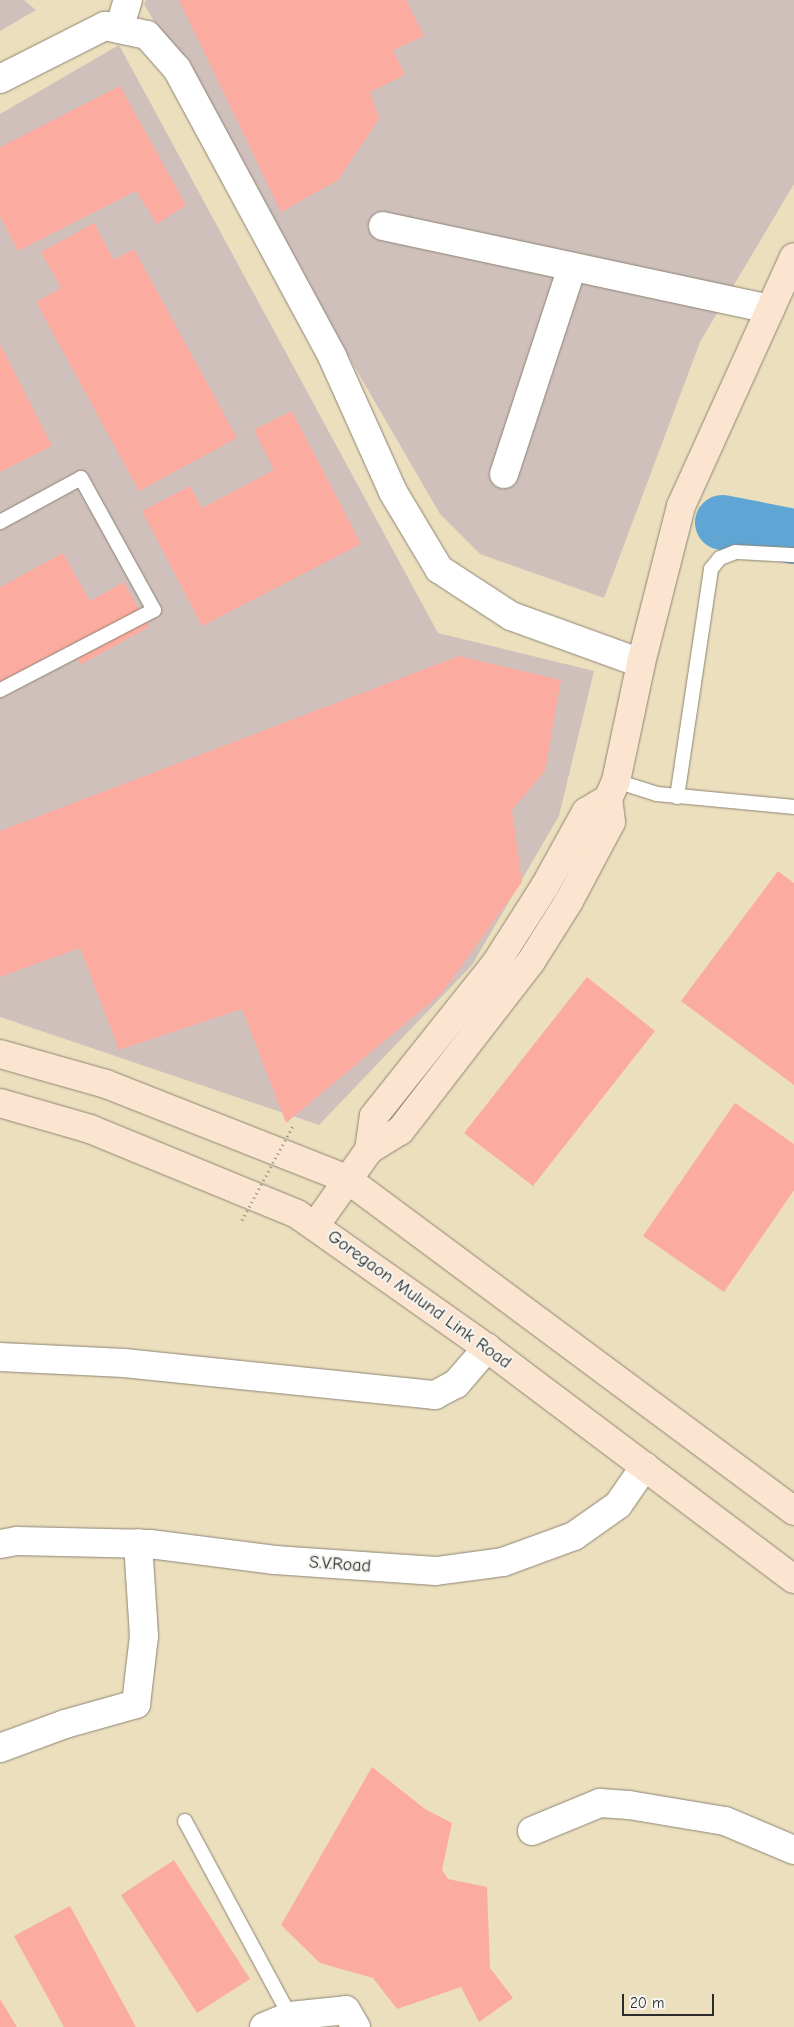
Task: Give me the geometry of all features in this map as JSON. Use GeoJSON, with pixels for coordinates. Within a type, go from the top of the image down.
{"type":"FeatureCollection","features":[{"type":"Feature","properties":{"kind":"main road"},"geometry":{"type":"LineString","coordinates":[[315,1226],[369,1150],[400,1131],[530,963],[569,900],[611,822],[612,790],[640,663],[681,506],[794,256]]}},
{"type":"Feature","properties":{"kind":"main road"},"geometry":{"type":"LineString","coordinates":[[369,1150],[374,1116],[496,963],[545,886],[586,812],[612,790]]}},
{"type":"Feature","properties":{"kind":"main road"},"geometry":{"type":"LineString","coordinates":[[545,886],[569,900]]}},
{"type":"Feature","properties":{"kind":"main road"},"geometry":{"type":"LineString","coordinates":[[0,1054],[106,1084],[347,1179],[794,1511]]}},
{"type":"Feature","properties":{"kind":"main road"},"geometry":{"type":"LineString","coordinates":[[390,1095],[414,1114]]}},
{"type":"Feature","properties":{"kind":"main road","name":"Goregaon Mulund Link Road"},"geometry":{"type":"LineString","coordinates":[[0,1103],[90,1129],[297,1214],[487,1348],[794,1579]]}},
{"type":"Feature","properties":{"kind":"street"},"geometry":{"type":"LineString","coordinates":[[119,29],[128,0]]}},
{"type":"Feature","properties":{"kind":"street"},"geometry":{"type":"LineString","coordinates":[[0,78],[105,26],[147,35],[177,69],[332,356],[393,492],[439,570],[511,616],[640,663]]}},
{"type":"Feature","properties":{"kind":"street"},"geometry":{"type":"LineString","coordinates":[[383,226],[770,309]]}},
{"type":"Feature","properties":{"kind":"street"},"geometry":{"type":"LineString","coordinates":[[504,474],[572,266]]}},
{"type":"Feature","properties":{"kind":"street"},"geometry":{"type":"LineString","coordinates":[[0,1357],[124,1363],[435,1395],[456,1384],[487,1348]]}},
{"type":"Feature","properties":{"kind":"street","name":"S.V.Road"},"geometry":{"type":"LineString","coordinates":[[0,1544],[17,1541],[138,1543],[275,1560],[436,1572],[503,1562],[574,1536],[594,1524],[618,1504],[646,1466]]}},
{"type":"Feature","properties":{"kind":"street"},"geometry":{"type":"LineString","coordinates":[[0,1748],[64,1724],[136,1704],[144,1636],[138,1543]]}},
{"type":"Feature","properties":{"kind":"street"},"geometry":{"type":"LineString","coordinates":[[532,1832],[600,1803],[629,1805],[725,1821],[794,1850]]}},
{"type":"Feature","properties":{"kind":"street"},"geometry":{"type":"LineString","coordinates":[[264,2027],[290,2016],[346,2010],[356,2027]]}},
{"type":"Feature","properties":{"kind":"lane"},"geometry":{"type":"LineString","coordinates":[[0,522],[81,478],[154,610],[0,690]]}},
{"type":"Feature","properties":{"kind":"lane"},"geometry":{"type":"LineString","coordinates":[[677,797],[711,568],[720,558],[736,552],[794,555]]}},
{"type":"Feature","properties":{"kind":"lane"},"geometry":{"type":"LineString","coordinates":[[612,790],[794,807]]}},
{"type":"Feature","properties":{"kind":"lane"},"geometry":{"type":"LineString","coordinates":[[185,1821],[290,2016]]}},
{"type":"Feature","properties":{"kind":"path"},"geometry":{"type":"LineString","coordinates":[[242,1220],[294,1124]]}},
{"type":"Feature","properties":{"kind":"shaded area"},"geometry":{"type":"Polygon","coordinates":[[[0,0],[24,0],[36,10],[0,31],[0,0]]]}},
{"type":"Feature","properties":{"kind":"shaded area"},"geometry":{"type":"Polygon","coordinates":[[[146,0],[794,0],[794,184],[700,342],[604,598],[480,554],[440,514],[144,4],[146,0]]]}},
{"type":"Feature","properties":{"kind":"shaded area"},"geometry":{"type":"Polygon","coordinates":[[[119,45],[438,633],[594,671],[559,816],[472,965],[319,1125],[0,1017],[0,114],[119,45]]]}},
{"type":"Feature","properties":{"kind":"building"},"geometry":{"type":"Polygon","coordinates":[[[179,0],[406,0],[424,36],[393,50],[405,75],[370,92],[379,119],[338,180],[281,212],[179,0]]]}},
{"type":"Feature","properties":{"kind":"building"},"geometry":{"type":"Polygon","coordinates":[[[120,86],[186,205],[157,224],[136,191],[18,251],[0,216],[0,147],[120,86]]]}},
{"type":"Feature","properties":{"kind":"building"},"geometry":{"type":"Polygon","coordinates":[[[94,223],[114,260],[134,249],[237,438],[139,491],[36,302],[61,288],[41,252],[94,223]]]}},
{"type":"Feature","properties":{"kind":"building"},"geometry":{"type":"Polygon","coordinates":[[[0,344],[52,446],[0,472],[0,344]]]}},
{"type":"Feature","properties":{"kind":"building"},"geometry":{"type":"Polygon","coordinates":[[[292,411],[361,544],[202,626],[142,511],[190,486],[202,508],[274,470],[254,430],[292,411]]]}},
{"type":"Feature","properties":{"kind":"building"},"geometry":{"type":"Polygon","coordinates":[[[63,553],[90,601],[124,582],[149,627],[80,665],[76,656],[0,698],[0,587],[63,553]]]}},
{"type":"Feature","properties":{"kind":"building"},"geometry":{"type":"Polygon","coordinates":[[[459,656],[561,680],[545,771],[512,810],[522,882],[442,993],[286,1123],[242,1009],[119,1050],[80,948],[0,977],[0,831],[459,656]]]}},
{"type":"Feature","properties":{"kind":"building"},"geometry":{"type":"Polygon","coordinates":[[[778,871],[794,883],[794,1085],[681,1001],[778,871]]]}},
{"type":"Feature","properties":{"kind":"building"},"geometry":{"type":"Polygon","coordinates":[[[587,977],[655,1031],[533,1186],[464,1133],[587,977]]]}},
{"type":"Feature","properties":{"kind":"building"},"geometry":{"type":"Polygon","coordinates":[[[735,1103],[794,1144],[794,1190],[724,1292],[643,1236],[735,1103]]]}},
{"type":"Feature","properties":{"kind":"building"},"geometry":{"type":"Polygon","coordinates":[[[372,1767],[425,1809],[452,1823],[442,1870],[448,1879],[487,1887],[490,1968],[513,1998],[479,2022],[461,1987],[397,2009],[373,1978],[320,1963],[281,1925],[372,1767]]]}},
{"type":"Feature","properties":{"kind":"building"},"geometry":{"type":"Polygon","coordinates":[[[174,1860],[250,1979],[197,2013],[121,1895],[174,1860]]]}},
{"type":"Feature","properties":{"kind":"building"},"geometry":{"type":"Polygon","coordinates":[[[70,1906],[136,2027],[64,2027],[14,1936],[70,1906]]]}},
{"type":"Feature","properties":{"kind":"building"},"geometry":{"type":"Polygon","coordinates":[[[0,1999],[17,2027],[0,2027],[0,1999]]]}},
{"type":"Feature","properties":{"kind":"waterway"},"geometry":{"type":"LineString","coordinates":[[722,522],[794,536]]}}]}
